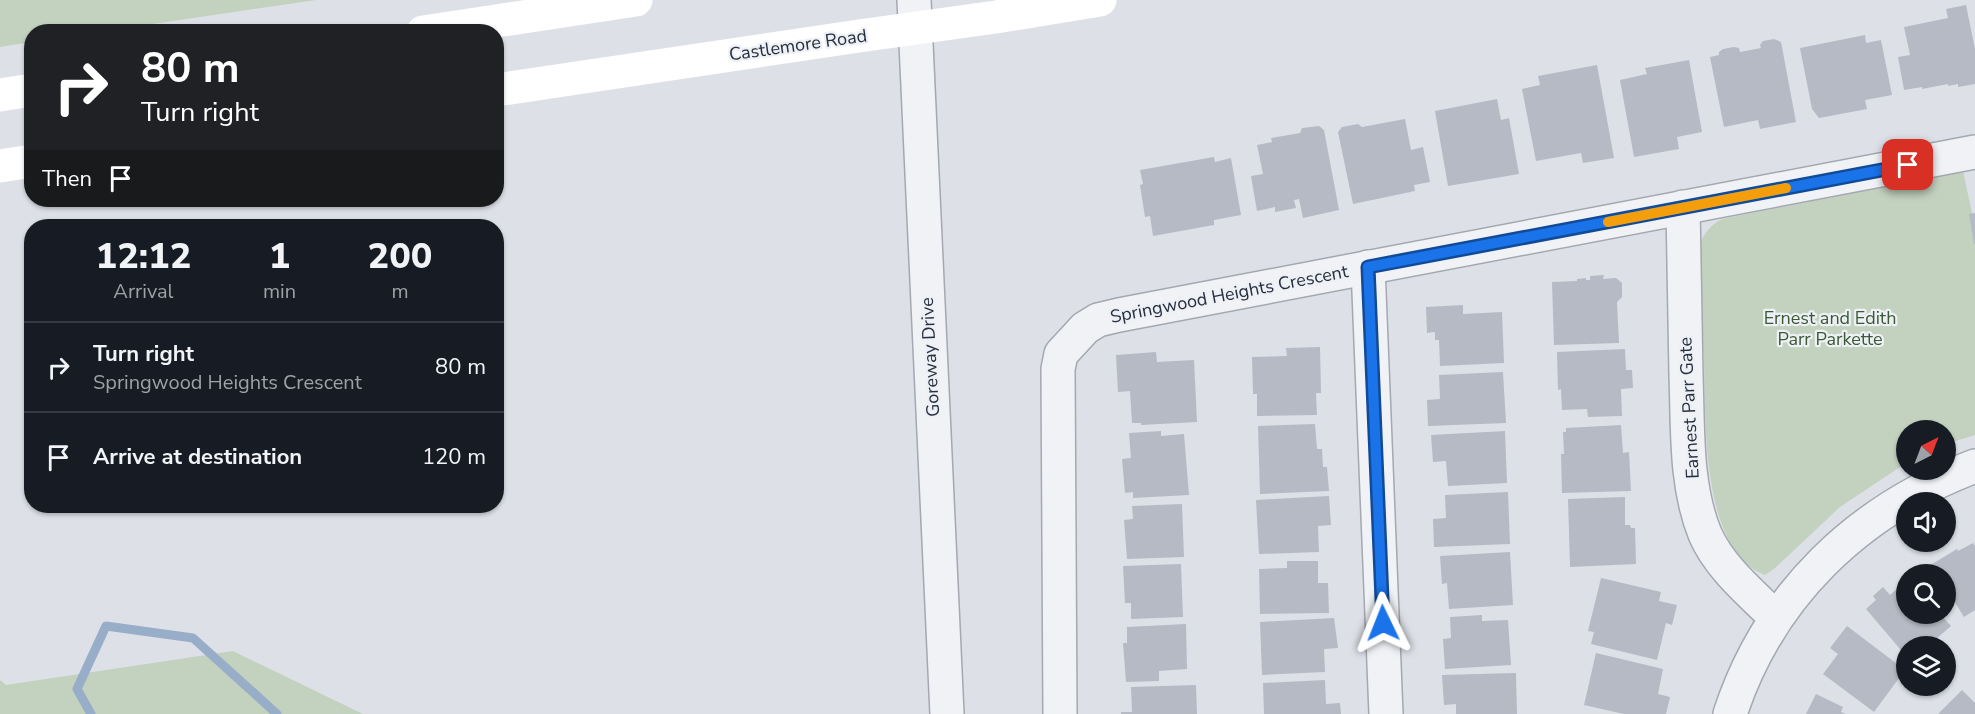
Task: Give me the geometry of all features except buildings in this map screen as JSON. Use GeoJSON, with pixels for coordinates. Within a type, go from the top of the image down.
{"type":"FeatureCollection","features":[{"type":"Feature","properties":{"kind":"main road"},"geometry":{"type":"LineString","coordinates":[[476,24],[636,0]]}},
{"type":"Feature","properties":{"kind":"main road","name":"Castlemore Road"},"geometry":{"type":"LineString","coordinates":[[504,89],[915,14],[996,17],[1100,0]]}},
{"type":"Feature","properties":{"kind":"main road"},"geometry":{"type":"LineString","coordinates":[[0,94],[24,91]]}},
{"type":"Feature","properties":{"kind":"main road"},"geometry":{"type":"LineString","coordinates":[[0,166],[24,162]]}},
{"type":"Feature","properties":{"kind":"street","name":"Goreway Drive"},"geometry":{"type":"LineString","coordinates":[[915,14],[946,714]]}},
{"type":"Feature","properties":{"kind":"street","name":"Springwood Heights Crescent"},"geometry":{"type":"LineString","coordinates":[[1060,714],[1058,369],[1061,354],[1085,328],[1098,320],[1975,152]]}},
{"type":"Feature","properties":{"kind":"street","name":"Earnest Parr Gate"},"geometry":{"type":"LineString","coordinates":[[1683,207],[1689,462],[1696,501],[1705,534],[1714,551],[1725,567],[1775,617]]}},
{"type":"Feature","properties":{"kind":"street"},"geometry":{"type":"LineString","coordinates":[[1368,267],[1386,714]]}},
{"type":"Feature","properties":{"kind":"street"},"geometry":{"type":"LineString","coordinates":[[1730,714],[1759,645],[1775,617],[1827,558],[1870,521],[1905,498],[1942,478],[1975,466]]}},
{"type":"Feature","properties":{"kind":"green space"},"geometry":{"type":"Polygon","coordinates":[[[0,0],[316,0],[153,24],[24,24],[24,43],[0,47],[0,0]]]}},
{"type":"Feature","properties":{"kind":"green space","name":"Ernest and Edith Parr Parkette"},"geometry":{"type":"Polygon","coordinates":[[[1963,171],[1975,227],[1975,435],[1956,441],[1956,420],[1896,420],[1896,470],[1840,507],[1765,575],[1744,561],[1729,540],[1718,513],[1707,450],[1700,243],[1706,232],[1722,219],[1963,171]]]}},
{"type":"Feature","properties":{"kind":"green space"},"geometry":{"type":"Polygon","coordinates":[[[233,651],[363,714],[0,714],[0,680],[6,685],[233,651]]]}},
{"type":"Feature","properties":{"kind":"waterway"},"geometry":{"type":"LineString","coordinates":[[91,714],[77,689],[106,626],[193,638],[277,714]]}},
{"type":"Feature","properties":{"kind":"slow traffic"},"geometry":{"type":"LineString","coordinates":[[1608,222],[1786,188]]}},
{"type":"Feature","properties":{"kind":"route"},"geometry":{"type":"LineString","coordinates":[[1383,623],[1368,267],[1908,165]]}}]}
